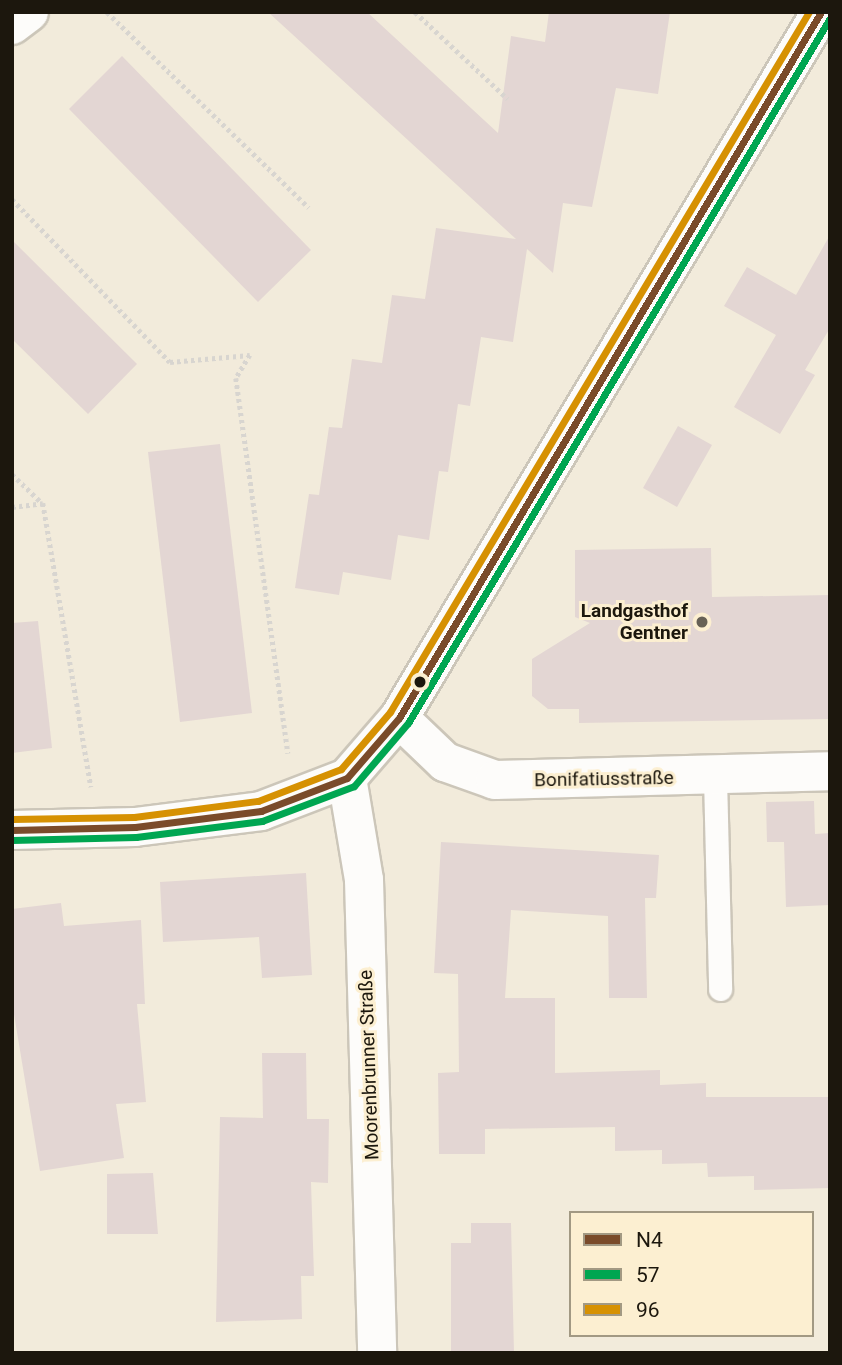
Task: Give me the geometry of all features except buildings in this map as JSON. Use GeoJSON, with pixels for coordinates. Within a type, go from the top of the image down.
{"type":"FeatureCollection","features":[{"type":"Feature","properties":{"kind":"street"},"geometry":{"type":"LineString","coordinates":[[12,25],[29,12]]}},
{"type":"Feature","properties":{"kind":"street"},"geometry":{"type":"LineString","coordinates":[[12,830],[98,829],[295,802],[347,778],[399,718],[821,12]]}},
{"type":"Feature","properties":{"kind":"street","name":"Bonifatiusstraße"},"geometry":{"type":"LineString","coordinates":[[399,718],[445,762],[495,780],[830,771]]}},
{"type":"Feature","properties":{"kind":"street","name":"Moorenbrunner Straße"},"geometry":{"type":"LineString","coordinates":[[347,778],[364,880],[377,1353]]}},
{"type":"Feature","properties":{"kind":"lane"},"geometry":{"type":"LineString","coordinates":[[715,776],[720,989]]}},
{"type":"Feature","properties":{"kind":"path"},"geometry":{"type":"LineString","coordinates":[[107,12],[309,208]]}},
{"type":"Feature","properties":{"kind":"path"},"geometry":{"type":"LineString","coordinates":[[415,12],[508,99]]}},
{"type":"Feature","properties":{"kind":"path"},"geometry":{"type":"LineString","coordinates":[[12,199],[170,362],[250,355],[236,378],[295,802]]}},
{"type":"Feature","properties":{"kind":"path"},"geometry":{"type":"LineString","coordinates":[[12,474],[43,503],[98,829]]}},
{"type":"Feature","properties":{"kind":"path"},"geometry":{"type":"LineString","coordinates":[[12,507],[43,503]]}},
{"type":"Feature","properties":{"kind":"transit line","name":"96"},"geometry":{"type":"LineString","coordinates":[[12,819],[134,817],[258,801],[341,769],[390,712],[809,12]]}},
{"type":"Feature","properties":{"kind":"transit line","name":"N4"},"geometry":{"type":"LineString","coordinates":[[12,830],[135,827],[261,811],[347,778],[399,718],[821,12]]}},
{"type":"Feature","properties":{"kind":"transit line","name":"57"},"geometry":{"type":"LineString","coordinates":[[12,840],[136,837],[262,821],[354,786],[408,723],[830,18]]}},
{"type":"Feature","properties":{"kind":"place","name":"Landgasthof Gentner"},"geometry":{"type":"Point","coordinates":[702,622]}}]}
